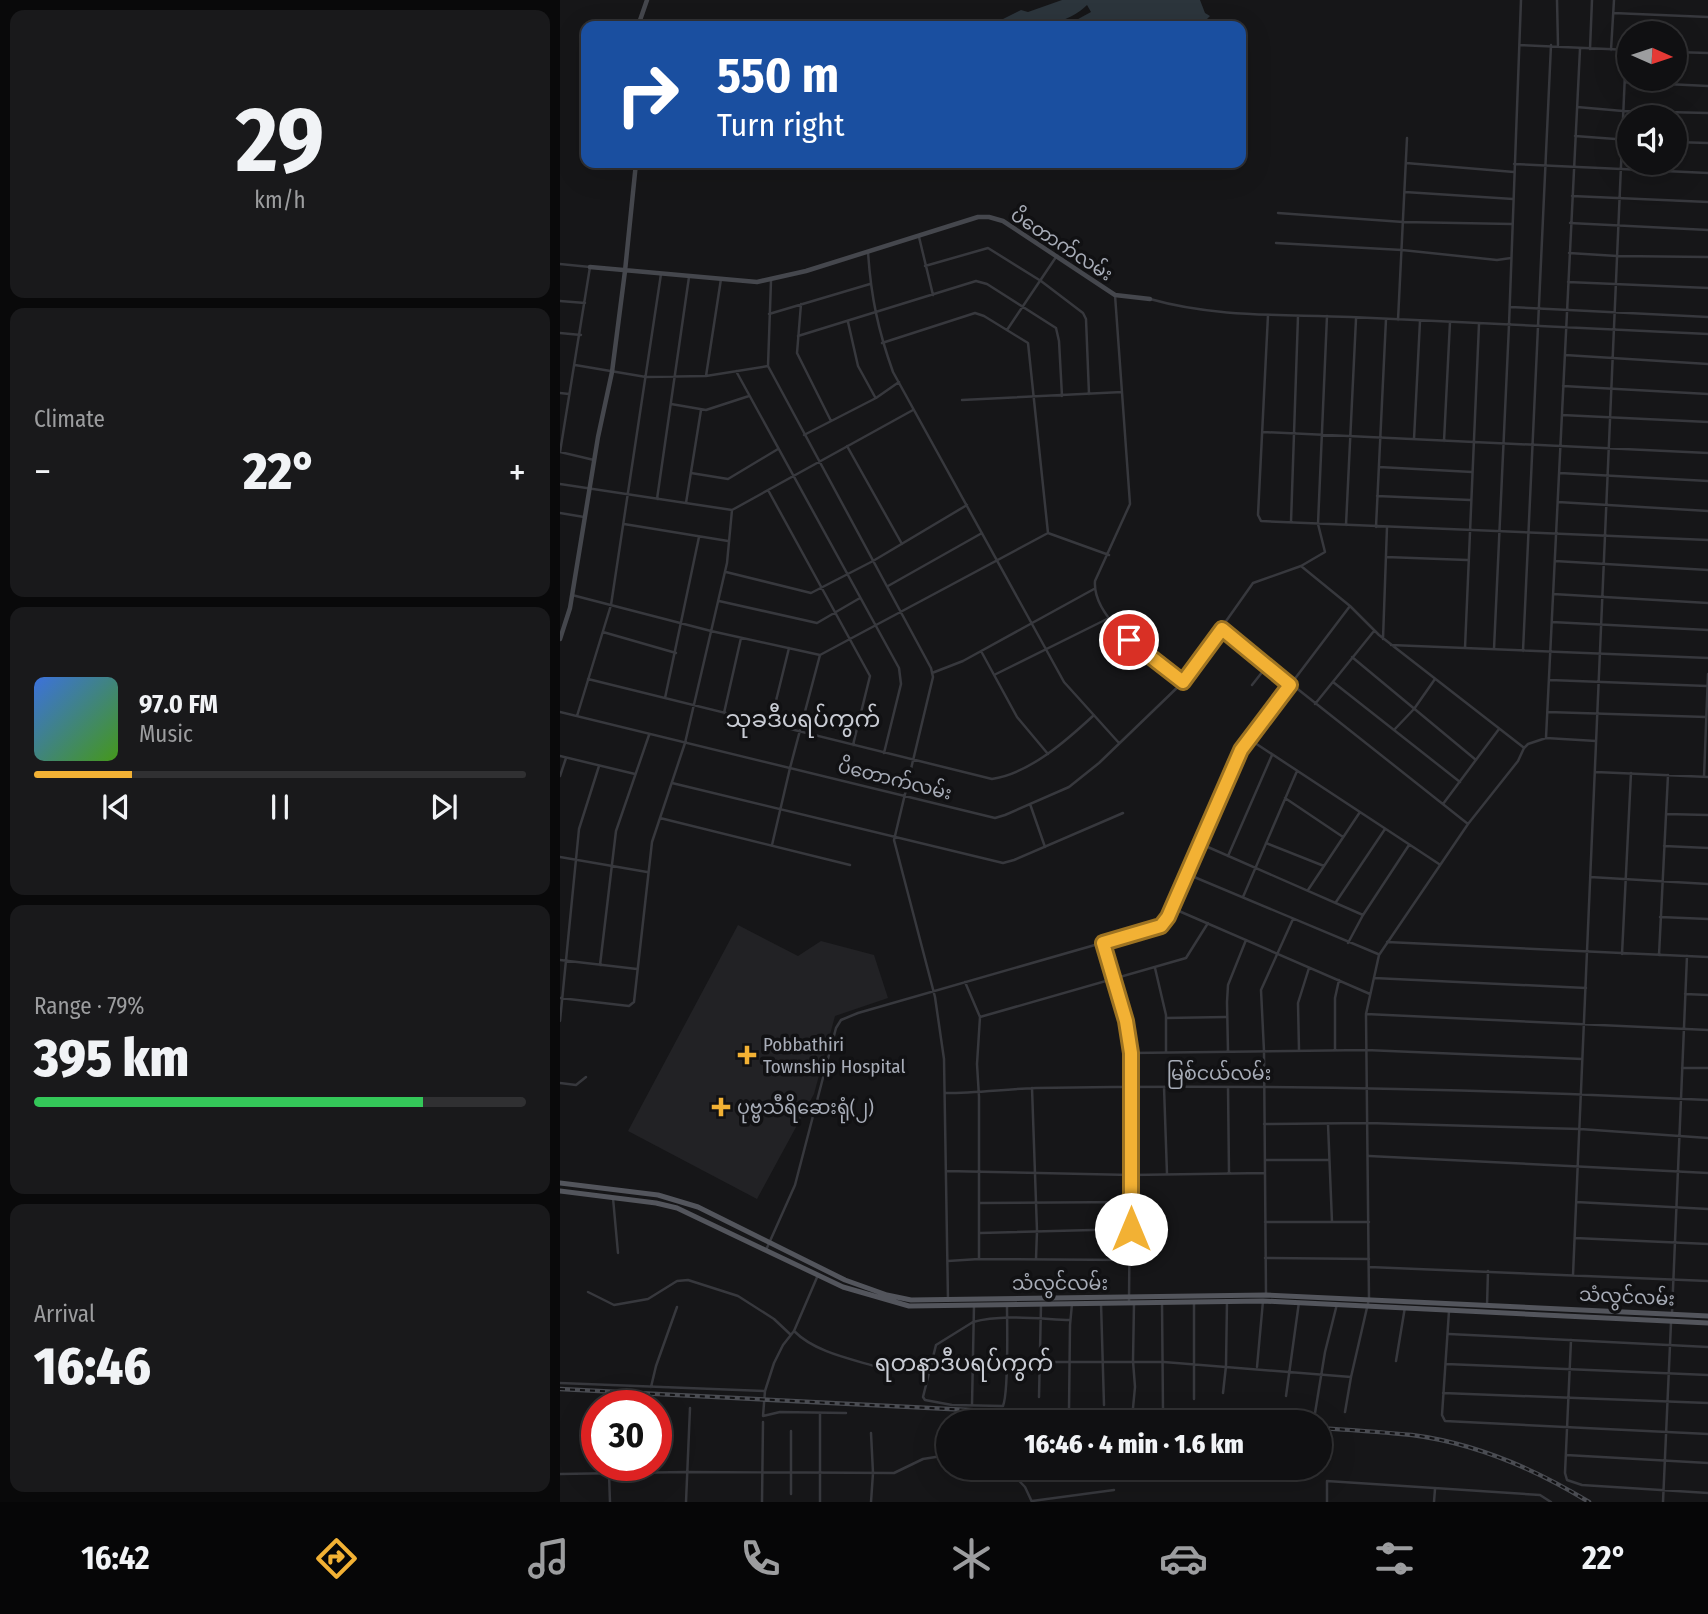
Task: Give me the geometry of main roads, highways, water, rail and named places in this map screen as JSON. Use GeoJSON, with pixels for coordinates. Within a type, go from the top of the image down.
{"type":"FeatureCollection","features":[{"type":"Feature","properties":{"kind":"main road","name":"သံလွင်လမ်း"},"geometry":{"type":"LineString","coordinates":[[560,1184],[671,1199],[698,1207],[818,1275],[909,1306],[1264,1298],[1672,1318],[1708,1316]]}},
{"type":"Feature","properties":{"kind":"main road","name":"သံလွင်လမ်း"},"geometry":{"type":"LineString","coordinates":[[560,1191],[677,1208],[868,1292],[911,1300],[1194,1302],[1264,1298],[1299,1303],[1368,1302],[1405,1307],[1487,1306],[1672,1318],[1708,1323]]}},
{"type":"Feature","properties":{"kind":"railway"},"geometry":{"type":"LineString","coordinates":[[560,1389],[968,1410]]}},
{"type":"Feature","properties":{"kind":"railway"},"geometry":{"type":"LineString","coordinates":[[1332,1429],[1412,1435],[1458,1444],[1526,1468],[1589,1502]]}},
{"type":"Feature","properties":{"kind":"place","name":"Pobbathiri Township Hospital"},"geometry":{"type":"Point","coordinates":[747,1055]}},
{"type":"Feature","properties":{"kind":"place","name":"ပုဗ္ဗသီရိဆေးရုံ(၂)"},"geometry":{"type":"Point","coordinates":[721,1107]}},
{"type":"Feature","properties":{"kind":"district","name":"သုခဒီပရပ်ကွက်"},"geometry":{"type":"Point","coordinates":[803,719]}},
{"type":"Feature","properties":{"kind":"district","name":"ရတနာဒီပရပ်ကွက်"},"geometry":{"type":"Point","coordinates":[964,1363]}}]}
